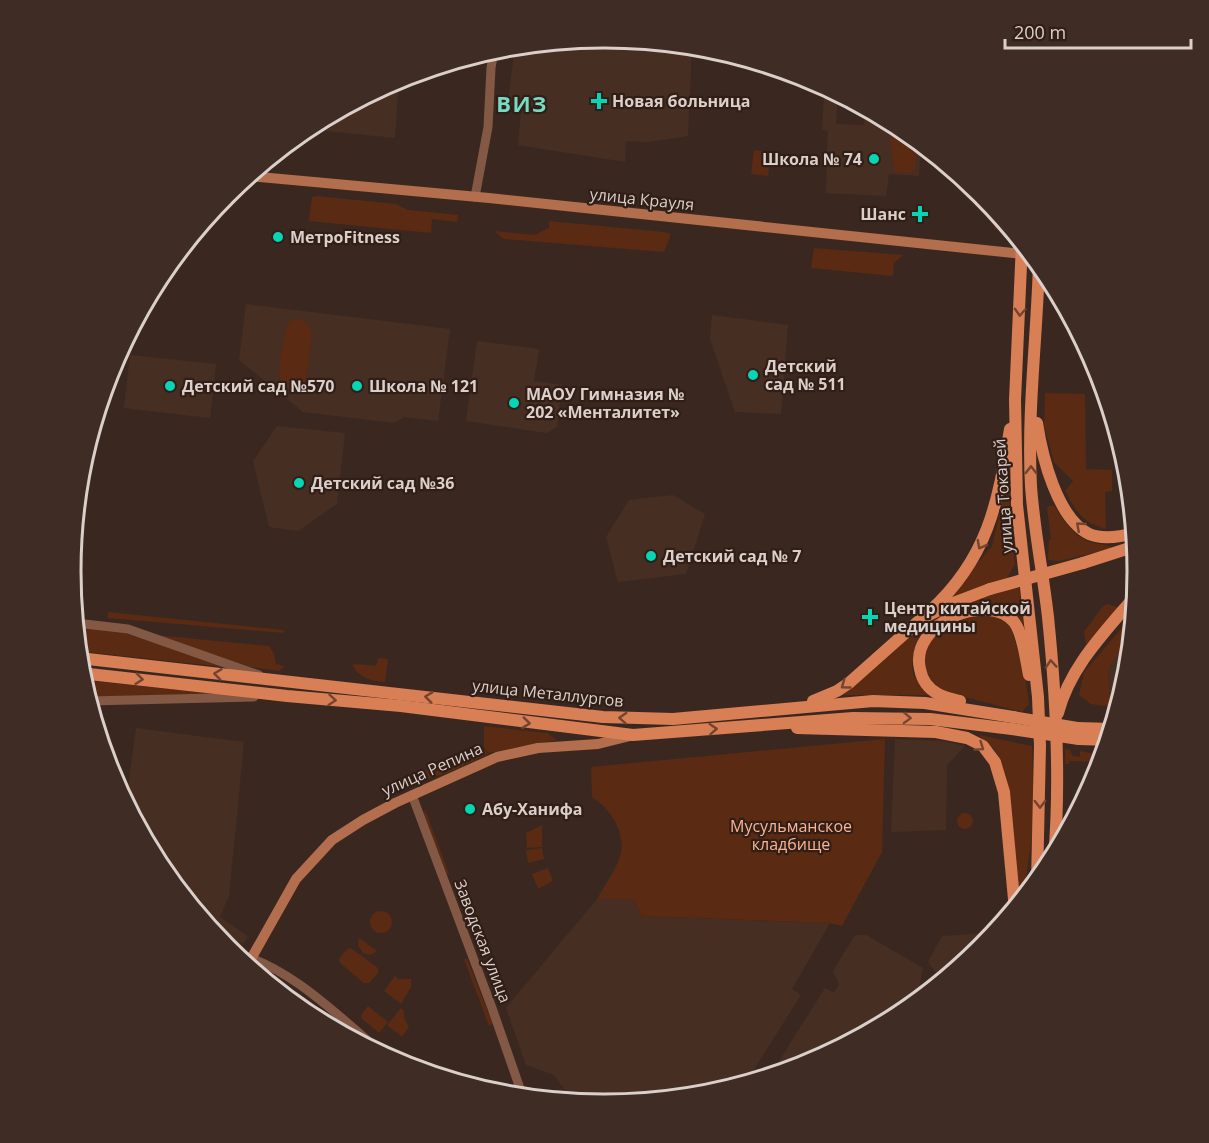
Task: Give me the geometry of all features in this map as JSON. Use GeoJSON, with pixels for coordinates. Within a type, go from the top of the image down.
{"type":"FeatureCollection","features":[{"type":"Feature","properties":{"kind":"main road","name":"улица Крауля"},"geometry":{"type":"LineString","coordinates":[[260,177],[1017,249]]}},
{"type":"Feature","properties":{"kind":"main road","name":"улица Токарей"},"geometry":{"type":"LineString","coordinates":[[1024,259],[1015,407],[1017,505],[1038,697],[1040,813],[1038,865]]}},
{"type":"Feature","properties":{"kind":"main road","name":"улица Токарей"},"geometry":{"type":"LineString","coordinates":[[1038,278],[1032,392],[1032,492],[1047,617],[1055,723],[1057,835]]}},
{"type":"Feature","properties":{"kind":"main road"},"geometry":{"type":"LineString","coordinates":[[1032,392],[1044,459],[1059,497],[1074,523],[1095,536],[1112,537],[1127,534]]}},
{"type":"Feature","properties":{"kind":"main road"},"geometry":{"type":"LineString","coordinates":[[779,709],[808,702],[837,691],[859,675],[921,619],[960,578],[980,549],[986,535],[1002,476],[1015,407]]}},
{"type":"Feature","properties":{"kind":"main road"},"geometry":{"type":"LineString","coordinates":[[921,619],[953,603],[990,589],[1127,549]]}},
{"type":"Feature","properties":{"kind":"main road"},"geometry":{"type":"LineString","coordinates":[[1121,552],[1127,552]]}},
{"type":"Feature","properties":{"kind":"main road"},"geometry":{"type":"LineString","coordinates":[[1055,723],[1061,699],[1081,662],[1127,606]]}},
{"type":"Feature","properties":{"kind":"main road"},"geometry":{"type":"LineString","coordinates":[[1038,697],[1032,685],[1017,626],[1004,615],[991,610],[970,612],[947,621],[928,635],[922,643],[918,662],[922,678],[929,687],[943,696],[993,709],[1012,723],[1100,738]]}},
{"type":"Feature","properties":{"kind":"main road","name":"улица Металлургов"},"geometry":{"type":"LineString","coordinates":[[88,659],[603,717],[653,719],[702,717],[873,701],[962,708],[1012,723]]}},
{"type":"Feature","properties":{"kind":"main road","name":"улица Металлургов"},"geometry":{"type":"LineString","coordinates":[[91,674],[401,706],[633,735],[853,718],[1012,723]]}},
{"type":"Feature","properties":{"kind":"main road","name":"улица Репина"},"geometry":{"type":"LineString","coordinates":[[251,958],[296,879],[332,840],[363,820],[497,757],[538,748],[598,744],[702,717]]}},
{"type":"Feature","properties":{"kind":"main road"},"geometry":{"type":"LineString","coordinates":[[779,724],[797,728],[936,732],[967,738],[983,746],[995,762],[1002,778],[1014,898]]}},
{"type":"Feature","properties":{"kind":"main road"},"geometry":{"type":"LineString","coordinates":[[1078,734],[1103,730]]}},
{"type":"Feature","properties":{"kind":"main road"},"geometry":{"type":"LineString","coordinates":[[1078,734],[1098,745]]}},
{"type":"Feature","properties":{"kind":"street"},"geometry":{"type":"LineString","coordinates":[[475,196],[488,127],[493,60]]}},
{"type":"Feature","properties":{"kind":"street"},"geometry":{"type":"LineString","coordinates":[[84,624],[128,629],[276,681]]}},
{"type":"Feature","properties":{"kind":"street"},"geometry":{"type":"LineString","coordinates":[[97,701],[287,696]]}},
{"type":"Feature","properties":{"kind":"street","name":"Заводская улица"},"geometry":{"type":"LineString","coordinates":[[412,795],[520,1088]]}},
{"type":"Feature","properties":{"kind":"street"},"geometry":{"type":"LineString","coordinates":[[261,967],[288,977],[355,1031]]}},
{"type":"Feature","properties":{"kind":"shaded area","name":"Новая больница"},"geometry":{"type":"Polygon","coordinates":[[[604,48],[639,49],[692,55],[688,136],[649,142],[626,141],[625,162],[518,145],[521,112],[507,110],[514,56],[570,49],[604,48]]]}},
{"type":"Feature","properties":{"kind":"shaded area"},"geometry":{"type":"Polygon","coordinates":[[[398,91],[395,138],[323,131],[398,91]]]}},
{"type":"Feature","properties":{"kind":"shaded area","name":"Школа № 74"},"geometry":{"type":"Polygon","coordinates":[[[824,97],[838,103],[836,124],[864,125],[864,117],[920,154],[919,176],[889,174],[886,196],[826,193],[828,131],[822,130],[824,97]]]}},
{"type":"Feature","properties":{"kind":"shaded area","name":"Школа № 121"},"geometry":{"type":"Polygon","coordinates":[[[246,304],[450,329],[438,421],[404,417],[394,423],[303,412],[239,360],[246,304]]]}},
{"type":"Feature","properties":{"kind":"shaded area","name":"Детский сад № 511"},"geometry":{"type":"Polygon","coordinates":[[[712,315],[788,325],[781,414],[735,412],[710,339],[712,315]]]}},
{"type":"Feature","properties":{"kind":"shaded area","name":"МАОУ Гимназия № 202 «Менталитет»"},"geometry":{"type":"Polygon","coordinates":[[[477,341],[539,349],[534,381],[562,385],[557,427],[546,433],[466,421],[477,341]]]}},
{"type":"Feature","properties":{"kind":"shaded area","name":"Детский сад №570"},"geometry":{"type":"Polygon","coordinates":[[[130,355],[216,364],[210,418],[124,408],[130,355]]]}},
{"type":"Feature","properties":{"kind":"shaded area","name":"Детский сад №36"},"geometry":{"type":"Polygon","coordinates":[[[277,426],[345,433],[337,504],[298,531],[269,527],[253,461],[277,426]]]}},
{"type":"Feature","properties":{"kind":"shaded area","name":"Детский сад № 7"},"geometry":{"type":"Polygon","coordinates":[[[673,495],[705,514],[686,574],[618,582],[606,537],[629,500],[673,495]]]}},
{"type":"Feature","properties":{"kind":"shaded area"},"geometry":{"type":"Polygon","coordinates":[[[1122,650],[1111,702],[1108,672],[1122,650]]]}},
{"type":"Feature","properties":{"kind":"shaded area"},"geometry":{"type":"Polygon","coordinates":[[[136,728],[244,742],[229,896],[220,917],[248,936],[244,943],[234,942],[189,890],[151,833],[128,788],[136,728]]]}},
{"type":"Feature","properties":{"kind":"shaded area"},"geometry":{"type":"Polygon","coordinates":[[[895,739],[943,741],[965,746],[947,765],[946,830],[891,832],[895,739]]]}},
{"type":"Feature","properties":{"kind":"shaded area"},"geometry":{"type":"Polygon","coordinates":[[[597,899],[633,899],[642,916],[830,923],[792,989],[801,995],[752,1073],[740,1077],[673,1091],[604,1095],[567,1094],[554,1075],[526,1065],[506,1008],[597,899]]]}},
{"type":"Feature","properties":{"kind":"shaded area"},"geometry":{"type":"Polygon","coordinates":[[[984,932],[935,977],[936,973],[928,962],[942,936],[984,932]]]}},
{"type":"Feature","properties":{"kind":"shaded area"},"geometry":{"type":"Polygon","coordinates":[[[855,935],[866,935],[923,968],[919,990],[895,1007],[836,1041],[776,1066],[825,988],[834,993],[839,984],[833,971],[855,935]]]}},
{"type":"Feature","properties":{"kind":"green space"},"geometry":{"type":"Polygon","coordinates":[[[891,133],[916,151],[915,170],[911,173],[896,172],[894,169],[891,133]]]}},
{"type":"Feature","properties":{"kind":"green space"},"geometry":{"type":"Polygon","coordinates":[[[754,150],[771,152],[768,176],[751,174],[754,150]]]}},
{"type":"Feature","properties":{"kind":"green space"},"geometry":{"type":"Polygon","coordinates":[[[312,197],[396,204],[408,210],[458,215],[457,222],[432,219],[431,233],[309,221],[312,197]]]}},
{"type":"Feature","properties":{"kind":"green space"},"geometry":{"type":"Polygon","coordinates":[[[549,221],[671,234],[664,252],[504,239],[494,231],[534,235],[549,228],[549,221]]]}},
{"type":"Feature","properties":{"kind":"green space"},"geometry":{"type":"Polygon","coordinates":[[[994,222],[1001,230],[994,229],[994,222]]]}},
{"type":"Feature","properties":{"kind":"green space"},"geometry":{"type":"Polygon","coordinates":[[[814,248],[903,255],[894,263],[893,276],[811,268],[814,248]]]}},
{"type":"Feature","properties":{"kind":"green space"},"geometry":{"type":"Polygon","coordinates":[[[300,318],[308,324],[312,333],[306,379],[300,386],[290,388],[282,383],[280,378],[281,352],[290,321],[300,318]]]}},
{"type":"Feature","properties":{"kind":"green space"},"geometry":{"type":"Polygon","coordinates":[[[1045,393],[1085,394],[1086,469],[1112,470],[1112,491],[1105,492],[1106,529],[1085,519],[1065,491],[1073,481],[1054,462],[1044,426],[1045,393]]]}},
{"type":"Feature","properties":{"kind":"green space"},"geometry":{"type":"Polygon","coordinates":[[[1009,474],[1015,564],[1007,578],[948,599],[992,546],[1009,474]]]}},
{"type":"Feature","properties":{"kind":"green space"},"geometry":{"type":"Polygon","coordinates":[[[1054,505],[1074,532],[1084,540],[1113,548],[1060,561],[1048,560],[1049,540],[1051,539],[1047,507],[1054,505]]]}},
{"type":"Feature","properties":{"kind":"green space"},"geometry":{"type":"Polygon","coordinates":[[[1019,586],[1024,628],[988,605],[975,604],[954,611],[932,623],[920,634],[914,650],[912,667],[914,676],[929,695],[837,695],[892,649],[928,623],[961,606],[1019,586]]]}},
{"type":"Feature","properties":{"kind":"green space"},"geometry":{"type":"Polygon","coordinates":[[[1107,604],[1119,608],[1086,645],[1084,632],[1103,606],[1107,604]]]}},
{"type":"Feature","properties":{"kind":"green space"},"geometry":{"type":"Polygon","coordinates":[[[108,612],[284,630],[283,633],[108,618],[108,612]]]}},
{"type":"Feature","properties":{"kind":"green space"},"geometry":{"type":"Polygon","coordinates":[[[981,614],[1002,619],[1010,624],[1025,675],[1029,704],[1022,712],[938,690],[925,670],[924,649],[936,635],[956,622],[981,614]]]}},
{"type":"Feature","properties":{"kind":"green space"},"geometry":{"type":"Polygon","coordinates":[[[1125,624],[1122,650],[1108,672],[1110,707],[1091,704],[1079,695],[1084,672],[1125,624]]]}},
{"type":"Feature","properties":{"kind":"green space"},"geometry":{"type":"Polygon","coordinates":[[[84,626],[118,631],[233,668],[87,652],[84,626]]]}},
{"type":"Feature","properties":{"kind":"green space"},"geometry":{"type":"Polygon","coordinates":[[[155,635],[269,646],[276,664],[285,666],[279,671],[251,667],[155,635]]]}},
{"type":"Feature","properties":{"kind":"green space"},"geometry":{"type":"Polygon","coordinates":[[[380,658],[388,659],[385,682],[366,678],[352,665],[376,666],[380,658]]]}},
{"type":"Feature","properties":{"kind":"green space"},"geometry":{"type":"Polygon","coordinates":[[[93,681],[230,695],[97,697],[93,681]]]}},
{"type":"Feature","properties":{"kind":"green space"},"geometry":{"type":"Polygon","coordinates":[[[484,726],[547,733],[557,740],[488,753],[484,747],[484,726]]]}},
{"type":"Feature","properties":{"kind":"green space"},"geometry":{"type":"Polygon","coordinates":[[[979,735],[1032,746],[1034,823],[1026,878],[1017,889],[1007,781],[996,753],[979,735]]]}},
{"type":"Feature","properties":{"kind":"green space","name":"Мусульманское кладбище"},"geometry":{"type":"Polygon","coordinates":[[[885,739],[882,852],[842,926],[830,923],[642,916],[633,899],[597,899],[618,862],[622,848],[616,823],[605,808],[592,797],[591,767],[885,739]]]}},
{"type":"Feature","properties":{"kind":"green space"},"geometry":{"type":"Polygon","coordinates":[[[484,749],[488,754],[449,772],[421,781],[416,774],[484,749]]]}},
{"type":"Feature","properties":{"kind":"green space"},"geometry":{"type":"Polygon","coordinates":[[[1065,749],[1070,750],[1073,756],[1080,757],[1080,751],[1095,754],[1092,762],[1070,761],[1065,764],[1065,749]]]}},
{"type":"Feature","properties":{"kind":"green space"},"geometry":{"type":"Polygon","coordinates":[[[425,809],[449,874],[446,874],[424,814],[425,809]]]}},
{"type":"Feature","properties":{"kind":"green space"},"geometry":{"type":"Polygon","coordinates":[[[965,813],[971,815],[973,821],[971,827],[965,829],[959,827],[957,821],[959,815],[965,813]]]}},
{"type":"Feature","properties":{"kind":"green space"},"geometry":{"type":"Polygon","coordinates":[[[542,825],[542,847],[527,848],[526,833],[542,825]]]}},
{"type":"Feature","properties":{"kind":"green space"},"geometry":{"type":"Polygon","coordinates":[[[542,848],[544,859],[528,863],[526,850],[542,848]]]}},
{"type":"Feature","properties":{"kind":"green space"},"geometry":{"type":"Polygon","coordinates":[[[548,868],[553,881],[538,889],[532,874],[548,868]]]}},
{"type":"Feature","properties":{"kind":"green space"},"geometry":{"type":"Polygon","coordinates":[[[381,911],[391,918],[392,922],[385,932],[381,933],[371,926],[370,922],[377,912],[381,911]]]}},
{"type":"Feature","properties":{"kind":"green space"},"geometry":{"type":"Polygon","coordinates":[[[359,938],[377,951],[370,955],[363,953],[358,945],[359,938]]]}},
{"type":"Feature","properties":{"kind":"green space"},"geometry":{"type":"Polygon","coordinates":[[[351,948],[378,968],[378,973],[369,983],[364,983],[340,963],[339,959],[347,949],[351,948]]]}},
{"type":"Feature","properties":{"kind":"green space"},"geometry":{"type":"Polygon","coordinates":[[[464,959],[467,959],[493,1024],[489,1026],[464,959]]]}},
{"type":"Feature","properties":{"kind":"green space"},"geometry":{"type":"Polygon","coordinates":[[[395,976],[398,979],[411,979],[411,987],[401,1004],[384,991],[395,976]]]}},
{"type":"Feature","properties":{"kind":"green space"},"geometry":{"type":"Polygon","coordinates":[[[368,1006],[388,1022],[379,1033],[362,1019],[361,1015],[368,1006]]]}},
{"type":"Feature","properties":{"kind":"green space"},"geometry":{"type":"Polygon","coordinates":[[[401,1008],[409,1027],[402,1037],[387,1025],[401,1008]]]}},
{"type":"Feature","properties":{"kind":"place","name":"Новая больница"},"geometry":{"type":"Point","coordinates":[599,101]}},
{"type":"Feature","properties":{"kind":"place","name":"Школа № 74"},"geometry":{"type":"Point","coordinates":[874,159]}},
{"type":"Feature","properties":{"kind":"place","name":"Шанс"},"geometry":{"type":"Point","coordinates":[920,214]}},
{"type":"Feature","properties":{"kind":"place","name":"МетроFitness"},"geometry":{"type":"Point","coordinates":[278,237]}},
{"type":"Feature","properties":{"kind":"place","name":"Детский сад № 511"},"geometry":{"type":"Point","coordinates":[753,375]}},
{"type":"Feature","properties":{"kind":"place","name":"Детский сад №570"},"geometry":{"type":"Point","coordinates":[170,386]}},
{"type":"Feature","properties":{"kind":"place","name":"Школа № 121"},"geometry":{"type":"Point","coordinates":[357,386]}},
{"type":"Feature","properties":{"kind":"place","name":"МАОУ Гимназия № 202 «Менталитет»"},"geometry":{"type":"Point","coordinates":[514,403]}},
{"type":"Feature","properties":{"kind":"place","name":"Детский сад №36"},"geometry":{"type":"Point","coordinates":[299,483]}},
{"type":"Feature","properties":{"kind":"place","name":"Детский сад № 7"},"geometry":{"type":"Point","coordinates":[651,556]}},
{"type":"Feature","properties":{"kind":"place","name":"Центр китайской медицины"},"geometry":{"type":"Point","coordinates":[870,617]}},
{"type":"Feature","properties":{"kind":"place","name":"Абу-Ханифа"},"geometry":{"type":"Point","coordinates":[470,809]}},
{"type":"Feature","properties":{"kind":"district","name":"ВИЗ"},"geometry":{"type":"Point","coordinates":[522,104]}}]}
